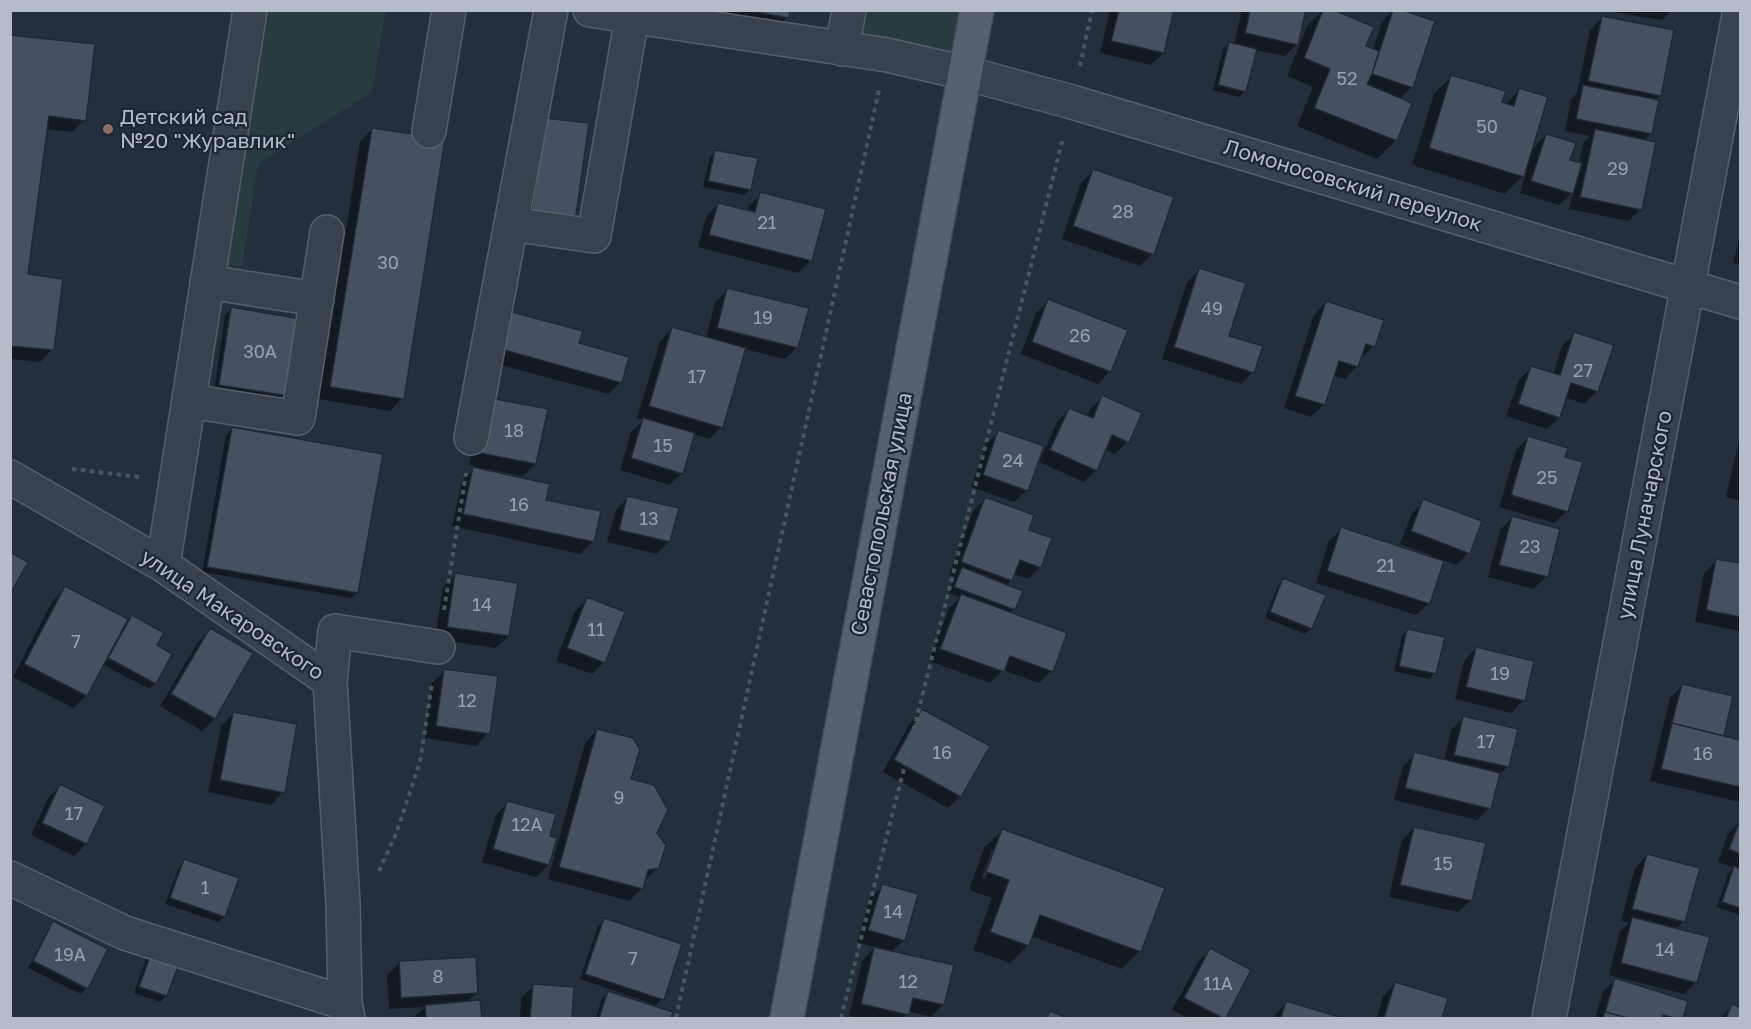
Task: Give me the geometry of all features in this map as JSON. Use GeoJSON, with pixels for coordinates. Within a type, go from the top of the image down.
{"type":"FeatureCollection","features":[{"type":"Feature","properties":{"kind":"main road","name":"Севастопольская улица"},"geometry":{"type":"LineString","coordinates":[[787,1018],[977,10]]}},
{"type":"Feature","properties":{"kind":"street"},"geometry":{"type":"LineString","coordinates":[[163,565],[207,282],[201,249],[250,10]]}},
{"type":"Feature","properties":{"kind":"street"},"geometry":{"type":"LineString","coordinates":[[429,131],[449,10]]}},
{"type":"Feature","properties":{"kind":"street"},"geometry":{"type":"LineString","coordinates":[[471,438],[550,10]]}},
{"type":"Feature","properties":{"kind":"street","name":"Ломоносовский переулок"},"geometry":{"type":"LineString","coordinates":[[590,10],[632,17],[690,18],[842,49],[887,55],[965,73],[1072,102],[1740,302]]}},
{"type":"Feature","properties":{"kind":"street"},"geometry":{"type":"LineString","coordinates":[[842,49],[849,10]]}},
{"type":"Feature","properties":{"kind":"street","name":"улица Луначарского"},"geometry":{"type":"LineString","coordinates":[[1549,1018],[1740,10]]}},
{"type":"Feature","properties":{"kind":"street"},"geometry":{"type":"LineString","coordinates":[[511,224],[594,236],[632,17]]}},
{"type":"Feature","properties":{"kind":"street"},"geometry":{"type":"LineString","coordinates":[[189,401],[298,418],[327,232]]}},
{"type":"Feature","properties":{"kind":"street"},"geometry":{"type":"LineString","coordinates":[[207,282],[317,299]]}},
{"type":"Feature","properties":{"kind":"street","name":"улица Макаровского"},"geometry":{"type":"LineString","coordinates":[[10,477],[163,565],[330,681],[344,904],[347,1011],[125,933],[10,878]]}},
{"type":"Feature","properties":{"kind":"street"},"geometry":{"type":"LineString","coordinates":[[330,681],[335,631],[438,647]]}},
{"type":"Feature","properties":{"kind":"path"},"geometry":{"type":"LineString","coordinates":[[841,1018],[1072,102],[1092,10]]}},
{"type":"Feature","properties":{"kind":"path"},"geometry":{"type":"LineString","coordinates":[[676,1018],[887,55]]}},
{"type":"Feature","properties":{"kind":"path"},"geometry":{"type":"LineString","coordinates":[[70,468],[176,482]]}},
{"type":"Feature","properties":{"kind":"green space"},"geometry":{"type":"Polygon","coordinates":[[[250,11],[386,11],[372,92],[258,164],[242,267],[210,262],[250,11]]]}},
{"type":"Feature","properties":{"kind":"green space"},"geometry":{"type":"Polygon","coordinates":[[[849,11],[977,11],[965,73],[842,49],[849,11]]]}},
{"type":"Feature","properties":{"kind":"building"},"geometry":{"type":"Polygon","coordinates":[[[744,10],[790,10],[789,18],[744,10]]]}},
{"type":"Feature","properties":{"kind":"building"},"geometry":{"type":"Polygon","coordinates":[[[1119,10],[1174,10],[1164,53],[1111,41],[1119,10]]]}},
{"type":"Feature","properties":{"kind":"building"},"geometry":{"type":"Polygon","coordinates":[[[1250,10],[1306,10],[1298,45],[1245,33],[1250,10]]]}},
{"type":"Feature","properties":{"kind":"building"},"geometry":{"type":"Polygon","coordinates":[[[1323,10],[1334,10],[1374,27],[1366,46],[1379,51],[1367,84],[1412,103],[1397,141],[1314,108],[1330,69],[1304,58],[1323,10]]]}},
{"type":"Feature","properties":{"kind":"building"},"geometry":{"type":"Polygon","coordinates":[[[1393,10],[1402,10],[1435,21],[1413,88],[1372,74],[1393,10]]]}},
{"type":"Feature","properties":{"kind":"building"},"geometry":{"type":"Polygon","coordinates":[[[1602,16],[1674,30],[1661,96],[1588,81],[1602,16]]]}},
{"type":"Feature","properties":{"kind":"building"},"geometry":{"type":"Polygon","coordinates":[[[10,35],[95,44],[86,121],[49,116],[28,274],[63,279],[54,350],[10,346],[10,35]]]}},
{"type":"Feature","properties":{"kind":"building"},"geometry":{"type":"Polygon","coordinates":[[[1229,42],[1257,49],[1246,92],[1218,85],[1229,42]]]}},
{"type":"Feature","properties":{"kind":"building"},"geometry":{"type":"Polygon","coordinates":[[[1451,75],[1506,91],[1502,102],[1514,106],[1519,88],[1548,97],[1524,177],[1429,148],[1451,75]]]}},
{"type":"Feature","properties":{"kind":"building"},"geometry":{"type":"Polygon","coordinates":[[[1583,85],[1659,100],[1652,134],[1576,119],[1583,85]]]}},
{"type":"Feature","properties":{"kind":"building"},"geometry":{"type":"Polygon","coordinates":[[[545,118],[589,123],[575,222],[531,216],[545,118]]]}},
{"type":"Feature","properties":{"kind":"building"},"geometry":{"type":"Polygon","coordinates":[[[372,128],[445,139],[404,399],[330,387],[372,128]]]}},
{"type":"Feature","properties":{"kind":"building"},"geometry":{"type":"Polygon","coordinates":[[[1595,129],[1656,142],[1642,210],[1580,197],[1595,129]]]}},
{"type":"Feature","properties":{"kind":"building"},"geometry":{"type":"Polygon","coordinates":[[[1546,134],[1576,143],[1570,160],[1582,163],[1573,194],[1531,181],[1546,134]]]}},
{"type":"Feature","properties":{"kind":"building"},"geometry":{"type":"Polygon","coordinates":[[[715,150],[758,158],[751,190],[708,181],[715,150]]]}},
{"type":"Feature","properties":{"kind":"building"},"geometry":{"type":"Polygon","coordinates":[[[1093,169],[1174,197],[1154,255],[1073,226],[1093,169]]]}},
{"type":"Feature","properties":{"kind":"building"},"geometry":{"type":"Polygon","coordinates":[[[760,192],[826,209],[812,261],[709,235],[718,203],[755,212],[760,192]]]}},
{"type":"Feature","properties":{"kind":"building"},"geometry":{"type":"Polygon","coordinates":[[[1199,268],[1246,283],[1229,336],[1263,346],[1254,373],[1174,347],[1199,268]]]}},
{"type":"Feature","properties":{"kind":"building"},"geometry":{"type":"Polygon","coordinates":[[[727,288],[809,308],[798,348],[717,328],[727,288]]]}},
{"type":"Feature","properties":{"kind":"building"},"geometry":{"type":"Polygon","coordinates":[[[1048,299],[1128,330],[1111,372],[1032,342],[1048,299]]]}},
{"type":"Feature","properties":{"kind":"building"},"geometry":{"type":"Polygon","coordinates":[[[1326,301],[1384,320],[1375,347],[1366,344],[1358,367],[1339,361],[1325,405],[1295,396],[1326,301]]]}},
{"type":"Feature","properties":{"kind":"building"},"geometry":{"type":"Polygon","coordinates":[[[231,307],[301,319],[289,396],[219,385],[231,307]]]}},
{"type":"Feature","properties":{"kind":"building"},"geometry":{"type":"Polygon","coordinates":[[[512,312],[583,331],[579,343],[629,357],[622,383],[501,349],[512,312]]]}},
{"type":"Feature","properties":{"kind":"building"},"geometry":{"type":"Polygon","coordinates":[[[672,327],[746,348],[723,428],[649,406],[672,327]]]}},
{"type":"Feature","properties":{"kind":"building"},"geometry":{"type":"Polygon","coordinates":[[[1574,332],[1614,345],[1598,392],[1571,383],[1560,418],[1518,404],[1531,366],[1560,375],[1574,332]]]}},
{"type":"Feature","properties":{"kind":"building"},"geometry":{"type":"Polygon","coordinates":[[[1102,395],[1142,413],[1129,443],[1112,435],[1097,471],[1050,450],[1069,408],[1093,418],[1102,395]]]}},
{"type":"Feature","properties":{"kind":"building"},"geometry":{"type":"Polygon","coordinates":[[[491,398],[548,409],[536,464],[480,453],[491,398]]]}},
{"type":"Feature","properties":{"kind":"building"},"geometry":{"type":"Polygon","coordinates":[[[643,418],[695,433],[683,474],[631,458],[643,418]]]}},
{"type":"Feature","properties":{"kind":"building"},"geometry":{"type":"Polygon","coordinates":[[[232,427],[383,454],[358,593],[207,567],[232,427]]]}},
{"type":"Feature","properties":{"kind":"building"},"geometry":{"type":"Polygon","coordinates":[[[998,430],[1044,446],[1028,491],[983,475],[998,430]]]}},
{"type":"Feature","properties":{"kind":"building"},"geometry":{"type":"Polygon","coordinates":[[[1528,436],[1568,448],[1565,457],[1583,462],[1568,512],[1511,495],[1528,436]]]}},
{"type":"Feature","properties":{"kind":"building"},"geometry":{"type":"Polygon","coordinates":[[[473,467],[550,484],[546,500],[601,511],[594,542],[463,514],[473,467]]]}},
{"type":"Feature","properties":{"kind":"building"},"geometry":{"type":"Polygon","coordinates":[[[627,496],[679,508],[670,542],[619,530],[627,496]]]}},
{"type":"Feature","properties":{"kind":"building"},"geometry":{"type":"Polygon","coordinates":[[[985,497],[1034,515],[1029,530],[1052,538],[1041,568],[1020,560],[1012,581],[961,562],[985,497]]]}},
{"type":"Feature","properties":{"kind":"building"},"geometry":{"type":"Polygon","coordinates":[[[1423,499],[1482,521],[1470,554],[1411,531],[1423,499]]]}},
{"type":"Feature","properties":{"kind":"building"},"geometry":{"type":"Polygon","coordinates":[[[1512,516],[1560,529],[1548,577],[1499,565],[1512,516]]]}},
{"type":"Feature","properties":{"kind":"building"},"geometry":{"type":"Polygon","coordinates":[[[1341,527],[1444,561],[1430,604],[1327,571],[1341,527]]]}},
{"type":"Feature","properties":{"kind":"building"},"geometry":{"type":"Polygon","coordinates":[[[10,552],[28,562],[10,594],[10,552]]]}},
{"type":"Feature","properties":{"kind":"building"},"geometry":{"type":"Polygon","coordinates":[[[1716,559],[1740,563],[1740,617],[1706,610],[1716,559]]]}},
{"type":"Feature","properties":{"kind":"building"},"geometry":{"type":"Polygon","coordinates":[[[962,567],[1023,591],[1015,610],[954,587],[962,567]]]}},
{"type":"Feature","properties":{"kind":"building"},"geometry":{"type":"Polygon","coordinates":[[[455,573],[518,583],[509,636],[447,627],[455,573]]]}},
{"type":"Feature","properties":{"kind":"building"},"geometry":{"type":"Polygon","coordinates":[[[1283,578],[1326,595],[1312,629],[1270,612],[1283,578]]]}},
{"type":"Feature","properties":{"kind":"building"},"geometry":{"type":"Polygon","coordinates":[[[65,586],[128,619],[87,696],[24,664],[65,586]]]}},
{"type":"Feature","properties":{"kind":"building"},"geometry":{"type":"Polygon","coordinates":[[[961,594],[1067,633],[1053,672],[1010,656],[1004,672],[940,649],[961,594]]]}},
{"type":"Feature","properties":{"kind":"building"},"geometry":{"type":"Polygon","coordinates":[[[587,597],[625,612],[605,663],[567,648],[587,597]]]}},
{"type":"Feature","properties":{"kind":"building"},"geometry":{"type":"Polygon","coordinates":[[[132,615],[164,633],[157,645],[172,654],[156,684],[108,658],[132,615]]]}},
{"type":"Feature","properties":{"kind":"building"},"geometry":{"type":"Polygon","coordinates":[[[210,628],[253,653],[215,719],[171,694],[210,628]]]}},
{"type":"Feature","properties":{"kind":"building"},"geometry":{"type":"Polygon","coordinates":[[[1407,629],[1445,637],[1436,674],[1399,666],[1407,629]]]}},
{"type":"Feature","properties":{"kind":"building"},"geometry":{"type":"Polygon","coordinates":[[[1476,647],[1534,661],[1525,701],[1466,687],[1476,647]]]}},
{"type":"Feature","properties":{"kind":"building"},"geometry":{"type":"Polygon","coordinates":[[[444,669],[498,676],[490,734],[436,726],[444,669]]]}},
{"type":"Feature","properties":{"kind":"building"},"geometry":{"type":"Polygon","coordinates":[[[1682,684],[1733,696],[1724,736],[1672,723],[1682,684]]]}},
{"type":"Feature","properties":{"kind":"building"},"geometry":{"type":"Polygon","coordinates":[[[922,709],[990,746],[961,797],[894,760],[922,709]]]}},
{"type":"Feature","properties":{"kind":"building"},"geometry":{"type":"Polygon","coordinates":[[[233,712],[297,724],[285,793],[220,780],[233,712]]]}},
{"type":"Feature","properties":{"kind":"building"},"geometry":{"type":"Polygon","coordinates":[[[1463,716],[1518,729],[1509,767],[1454,755],[1463,716]]]}},
{"type":"Feature","properties":{"kind":"building"},"geometry":{"type":"Polygon","coordinates":[[[1672,723],[1740,740],[1740,787],[1661,769],[1672,723]]]}},
{"type":"Feature","properties":{"kind":"building"},"geometry":{"type":"Polygon","coordinates":[[[597,729],[633,738],[640,749],[631,779],[654,785],[668,810],[657,833],[666,845],[659,868],[648,870],[643,889],[559,867],[597,729]]]}},
{"type":"Feature","properties":{"kind":"building"},"geometry":{"type":"Polygon","coordinates":[[[1414,752],[1500,773],[1491,809],[1405,788],[1414,752]]]}},
{"type":"Feature","properties":{"kind":"building"},"geometry":{"type":"Polygon","coordinates":[[[60,784],[105,806],[87,844],[42,823],[60,784]]]}},
{"type":"Feature","properties":{"kind":"building"},"geometry":{"type":"Polygon","coordinates":[[[507,801],[556,814],[550,836],[557,838],[549,865],[493,849],[507,801]]]}},
{"type":"Feature","properties":{"kind":"building"},"geometry":{"type":"Polygon","coordinates":[[[1740,820],[1740,854],[1729,849],[1740,820]]]}},
{"type":"Feature","properties":{"kind":"building"},"geometry":{"type":"Polygon","coordinates":[[[1414,827],[1486,843],[1472,901],[1400,885],[1414,827]]]}},
{"type":"Feature","properties":{"kind":"building"},"geometry":{"type":"Polygon","coordinates":[[[1002,829],[1165,888],[1141,952],[1040,915],[1029,946],[990,932],[1009,880],[986,872],[1002,829]]]}},
{"type":"Feature","properties":{"kind":"building"},"geometry":{"type":"Polygon","coordinates":[[[1647,854],[1700,868],[1685,922],[1632,909],[1647,854]]]}},
{"type":"Feature","properties":{"kind":"building"},"geometry":{"type":"Polygon","coordinates":[[[184,859],[239,878],[225,917],[170,898],[184,859]]]}},
{"type":"Feature","properties":{"kind":"building"},"geometry":{"type":"Polygon","coordinates":[[[1734,866],[1740,869],[1740,908],[1722,902],[1734,866]]]}},
{"type":"Feature","properties":{"kind":"building"},"geometry":{"type":"Polygon","coordinates":[[[882,884],[918,894],[905,941],[868,930],[882,884]]]}},
{"type":"Feature","properties":{"kind":"building"},"geometry":{"type":"Polygon","coordinates":[[[1632,917],[1710,937],[1697,983],[1621,963],[1632,917]]]}},
{"type":"Feature","properties":{"kind":"building"},"geometry":{"type":"Polygon","coordinates":[[[604,918],[682,944],[664,1000],[585,974],[604,918]]]}},
{"type":"Feature","properties":{"kind":"building"},"geometry":{"type":"Polygon","coordinates":[[[53,921],[108,949],[88,989],[33,961],[53,921]]]}},
{"type":"Feature","properties":{"kind":"building"},"geometry":{"type":"Polygon","coordinates":[[[874,947],[954,965],[944,1005],[913,998],[909,1015],[861,1004],[874,947]]]}},
{"type":"Feature","properties":{"kind":"building"},"geometry":{"type":"Polygon","coordinates":[[[153,948],[181,958],[167,996],[139,987],[153,948]]]}},
{"type":"Feature","properties":{"kind":"building"},"geometry":{"type":"Polygon","coordinates":[[[1210,948],[1251,970],[1226,1018],[1184,998],[1210,948]]]}},
{"type":"Feature","properties":{"kind":"building"},"geometry":{"type":"Polygon","coordinates":[[[476,957],[478,993],[401,998],[399,961],[476,957]]]}},
{"type":"Feature","properties":{"kind":"building"},"geometry":{"type":"Polygon","coordinates":[[[1615,978],[1688,1001],[1683,1018],[1663,1015],[1662,1018],[1628,1018],[1605,1012],[1615,978]]]}},
{"type":"Feature","properties":{"kind":"building"},"geometry":{"type":"Polygon","coordinates":[[[1395,982],[1448,998],[1442,1018],[1384,1018],[1395,982]]]}},
{"type":"Feature","properties":{"kind":"building"},"geometry":{"type":"Polygon","coordinates":[[[533,984],[574,987],[572,1018],[530,1018],[533,984]]]}},
{"type":"Feature","properties":{"kind":"building"},"geometry":{"type":"Polygon","coordinates":[[[608,991],[673,1012],[671,1018],[599,1018],[608,991]]]}},
{"type":"Feature","properties":{"kind":"building"},"geometry":{"type":"Polygon","coordinates":[[[480,1000],[482,1018],[426,1018],[425,1005],[480,1000]]]}},
{"type":"Feature","properties":{"kind":"building"},"geometry":{"type":"Polygon","coordinates":[[[1286,1001],[1343,1018],[1281,1018],[1286,1001]]]}},
{"type":"Feature","properties":{"kind":"building"},"geometry":{"type":"Polygon","coordinates":[[[1732,1004],[1740,1007],[1740,1018],[1726,1018],[1732,1004]]]}},
{"type":"Feature","properties":{"kind":"building"},"geometry":{"type":"Polygon","coordinates":[[[1050,1011],[1067,1018],[1047,1018],[1050,1011]]]}},
{"type":"Feature","properties":{"kind":"building"},"geometry":{"type":"Polygon","coordinates":[[[1605,1012],[1628,1018],[1603,1018],[1605,1012]]]}},
{"type":"Feature","properties":{"kind":"place","name":"Детский сад №20 \"Журавлик\""},"geometry":{"type":"Point","coordinates":[108,129]}}]}
